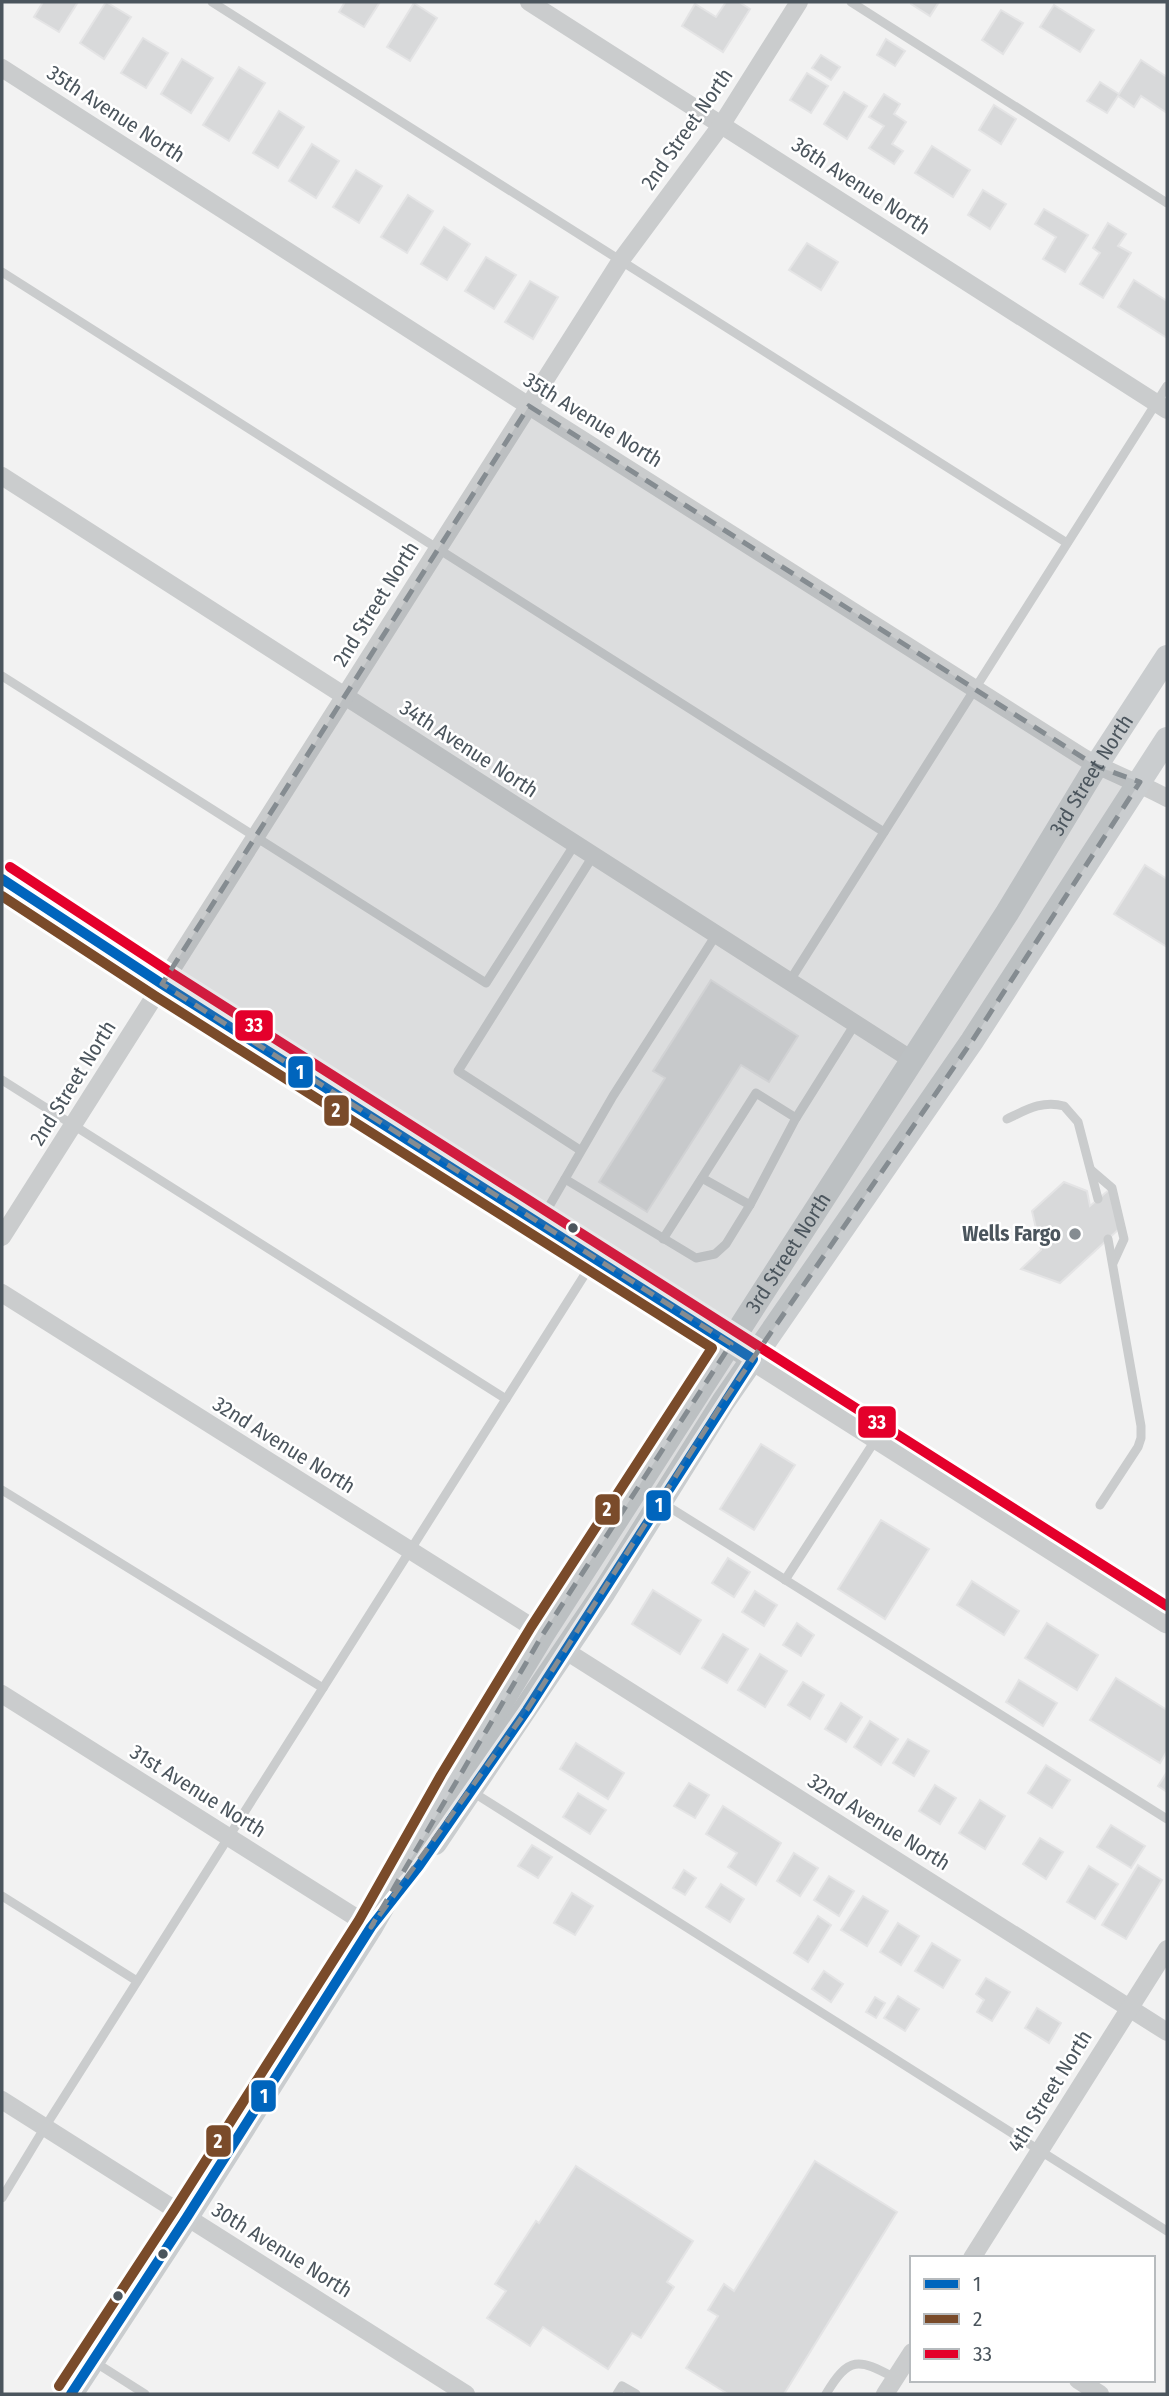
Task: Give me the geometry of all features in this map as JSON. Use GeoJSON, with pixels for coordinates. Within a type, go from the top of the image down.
{"type":"FeatureCollection","features":[{"type":"Feature","properties":{"kind":"main road","name":"3rd Street North"},"geometry":{"type":"LineString","coordinates":[[71,2394],[371,1927],[453,1782],[543,1634],[1007,914],[1096,765],[1167,657]]}},
{"type":"Feature","properties":{"kind":"main road","name":"3rd Street North"},"geometry":{"type":"LineString","coordinates":[[371,1927],[419,1866],[566,1651],[753,1359],[972,1041],[1167,739]]}},
{"type":"Feature","properties":{"kind":"street","name":"36th Avenue North"},"geometry":{"type":"LineString","coordinates":[[529,2],[1162,407]]}},
{"type":"Feature","properties":{"kind":"street","name":"2nd Street North"},"geometry":{"type":"LineString","coordinates":[[2,1237],[621,260],[722,124],[799,2]]}},
{"type":"Feature","properties":{"kind":"street","name":"35th Avenue North"},"geometry":{"type":"LineString","coordinates":[[2,68],[1096,765],[1140,782],[1167,798]]}},
{"type":"Feature","properties":{"kind":"street","name":"34th Avenue North"},"geometry":{"type":"LineString","coordinates":[[2,476],[912,1060]]}},
{"type":"Feature","properties":{"kind":"street"},"geometry":{"type":"LineString","coordinates":[[2,879],[162,984],[1167,1622]]}},
{"type":"Feature","properties":{"kind":"street","name":"32nd Avenue North"},"geometry":{"type":"LineString","coordinates":[[2,1293],[543,1634]]}},
{"type":"Feature","properties":{"kind":"street","name":"32nd Avenue North"},"geometry":{"type":"LineString","coordinates":[[566,1651],[1167,2032]]}},
{"type":"Feature","properties":{"kind":"street","name":"31st Avenue North"},"geometry":{"type":"LineString","coordinates":[[2,1694],[371,1927]]}},
{"type":"Feature","properties":{"kind":"street","name":"4th Street North"},"geometry":{"type":"LineString","coordinates":[[972,2256],[1167,1949]]}},
{"type":"Feature","properties":{"kind":"street","name":"30th Avenue North"},"geometry":{"type":"LineString","coordinates":[[2,2100],[467,2394]]}},
{"type":"Feature","properties":{"kind":"street"},"geometry":{"type":"LineString","coordinates":[[885,2394],[910,2355]]}},
{"type":"Feature","properties":{"kind":"street"},"geometry":{"type":"LineString","coordinates":[[1081,2382],[1100,2394]]}},
{"type":"Feature","properties":{"kind":"lane"},"geometry":{"type":"LineString","coordinates":[[212,2],[1067,543]]}},
{"type":"Feature","properties":{"kind":"lane"},"geometry":{"type":"LineString","coordinates":[[851,2],[1167,202]]}},
{"type":"Feature","properties":{"kind":"lane"},"geometry":{"type":"LineString","coordinates":[[2,272],[884,832]]}},
{"type":"Feature","properties":{"kind":"lane"},"geometry":{"type":"LineString","coordinates":[[789,982],[1067,543],[1162,407],[1167,386]]}},
{"type":"Feature","properties":{"kind":"lane"},"geometry":{"type":"LineString","coordinates":[[2,676],[486,983],[575,844]]}},
{"type":"Feature","properties":{"kind":"lane"},"geometry":{"type":"LineString","coordinates":[[580,1150],[458,1071],[593,856]]}},
{"type":"Feature","properties":{"kind":"lane"},"geometry":{"type":"LineString","coordinates":[[539,1223],[580,1150],[716,936]]}},
{"type":"Feature","properties":{"kind":"lane"},"geometry":{"type":"LineString","coordinates":[[565,1179],[696,1258],[715,1254],[726,1244],[750,1205],[796,1118],[855,1024]]}},
{"type":"Feature","properties":{"kind":"lane"},"geometry":{"type":"LineString","coordinates":[[2,1080],[506,1399]]}},
{"type":"Feature","properties":{"kind":"lane"},"geometry":{"type":"LineString","coordinates":[[663,1240],[756,1093],[796,1118]]}},
{"type":"Feature","properties":{"kind":"lane"},"geometry":{"type":"LineString","coordinates":[[1007,1119],[1045,1104],[1064,1105],[1077,1122],[1098,1199]]}},
{"type":"Feature","properties":{"kind":"lane"},"geometry":{"type":"LineString","coordinates":[[1091,1170],[1112,1188],[1124,1239],[1112,1265]]}},
{"type":"Feature","properties":{"kind":"lane"},"geometry":{"type":"LineString","coordinates":[[702,1178],[750,1205]]}},
{"type":"Feature","properties":{"kind":"lane"},"geometry":{"type":"LineString","coordinates":[[1100,1505],[1138,1447],[1141,1438],[1108,1239]]}},
{"type":"Feature","properties":{"kind":"lane"},"geometry":{"type":"LineString","coordinates":[[2,2198],[44,2127],[595,1259]]}},
{"type":"Feature","properties":{"kind":"lane"},"geometry":{"type":"LineString","coordinates":[[785,1580],[877,1438]]}},
{"type":"Feature","properties":{"kind":"lane"},"geometry":{"type":"LineString","coordinates":[[2,1490],[323,1688]]}},
{"type":"Feature","properties":{"kind":"lane"},"geometry":{"type":"LineString","coordinates":[[660,1502],[1167,1819]]}},
{"type":"Feature","properties":{"kind":"lane"},"geometry":{"type":"LineString","coordinates":[[471,1791],[1167,2231]]}},
{"type":"Feature","properties":{"kind":"lane"},"geometry":{"type":"LineString","coordinates":[[2,1896],[137,1981]]}},
{"type":"Feature","properties":{"kind":"lane"},"geometry":{"type":"LineString","coordinates":[[93,2361],[145,2394]]}},
{"type":"Feature","properties":{"kind":"lane"},"geometry":{"type":"LineString","coordinates":[[826,2394],[839,2374],[853,2364],[870,2365],[895,2378]]}},
{"type":"Feature","properties":{"kind":"lane"},"geometry":{"type":"LineString","coordinates":[[617,2394],[622,2386],[636,2394]]}},
{"type":"Feature","properties":{"kind":"highlighted area"},"geometry":{"type":"Polygon","coordinates":[[[529,406],[1096,766],[1140,782],[972,1041],[723,1402],[527,1710],[371,1927],[543,1634],[731,1344],[162,984],[529,406]]]}},
{"type":"Feature","properties":{"kind":"building"},"geometry":{"type":"Polygon","coordinates":[[[43,2],[78,2],[59,32],[34,17],[43,2]]]}},
{"type":"Feature","properties":{"kind":"building"},"geometry":{"type":"Polygon","coordinates":[[[106,2],[131,17],[104,59],[80,43],[106,2]]]}},
{"type":"Feature","properties":{"kind":"building"},"geometry":{"type":"Polygon","coordinates":[[[345,2],[380,2],[364,27],[339,12],[345,2]]]}},
{"type":"Feature","properties":{"kind":"building"},"geometry":{"type":"Polygon","coordinates":[[[726,2],[739,2],[750,9],[723,52],[682,26],[695,4],[716,17],[726,2]]]}},
{"type":"Feature","properties":{"kind":"building"},"geometry":{"type":"Polygon","coordinates":[[[939,2],[930,16],[911,4],[939,2]]]}},
{"type":"Feature","properties":{"kind":"building"},"geometry":{"type":"Polygon","coordinates":[[[414,3],[437,18],[410,61],[387,47],[414,3]]]}},
{"type":"Feature","properties":{"kind":"building"},"geometry":{"type":"Polygon","coordinates":[[[1054,5],[1094,30],[1080,52],[1040,27],[1054,5]]]}},
{"type":"Feature","properties":{"kind":"building"},"geometry":{"type":"Polygon","coordinates":[[[1001,10],[1023,23],[1003,54],[982,40],[1001,10]]]}},
{"type":"Feature","properties":{"kind":"building"},"geometry":{"type":"Polygon","coordinates":[[[143,38],[168,53],[146,88],[121,73],[143,38]]]}},
{"type":"Feature","properties":{"kind":"building"},"geometry":{"type":"Polygon","coordinates":[[[886,39],[905,51],[895,66],[877,55],[886,39]]]}},
{"type":"Feature","properties":{"kind":"building"},"geometry":{"type":"Polygon","coordinates":[[[821,55],[840,67],[831,80],[812,68],[821,55]]]}},
{"type":"Feature","properties":{"kind":"building"},"geometry":{"type":"Polygon","coordinates":[[[182,59],[213,78],[191,113],[161,94],[182,59]]]}},
{"type":"Feature","properties":{"kind":"building"},"geometry":{"type":"Polygon","coordinates":[[[1141,60],[1167,77],[1167,113],[1141,96],[1134,107],[1118,96],[1107,113],[1087,101],[1100,82],[1119,94],[1141,60]]]}},
{"type":"Feature","properties":{"kind":"building"},"geometry":{"type":"Polygon","coordinates":[[[239,67],[265,83],[229,141],[203,125],[239,67]]]}},
{"type":"Feature","properties":{"kind":"building"},"geometry":{"type":"Polygon","coordinates":[[[807,73],[828,86],[811,113],[790,100],[807,73]]]}},
{"type":"Feature","properties":{"kind":"building"},"geometry":{"type":"Polygon","coordinates":[[[844,92],[867,106],[847,139],[824,124],[844,92]]]}},
{"type":"Feature","properties":{"kind":"building"},"geometry":{"type":"Polygon","coordinates":[[[884,94],[900,104],[894,114],[906,122],[892,144],[903,151],[894,164],[869,148],[884,126],[869,117],[884,94]]]}},
{"type":"Feature","properties":{"kind":"building"},"geometry":{"type":"Polygon","coordinates":[[[994,105],[1016,119],[1001,144],[979,130],[994,105]]]}},
{"type":"Feature","properties":{"kind":"building"},"geometry":{"type":"Polygon","coordinates":[[[279,111],[304,127],[278,168],[253,153],[279,111]]]}},
{"type":"Feature","properties":{"kind":"building"},"geometry":{"type":"Polygon","coordinates":[[[312,144],[339,161],[316,198],[289,181],[312,144]]]}},
{"type":"Feature","properties":{"kind":"building"},"geometry":{"type":"Polygon","coordinates":[[[932,146],[970,170],[953,197],[915,173],[932,146]]]}},
{"type":"Feature","properties":{"kind":"building"},"geometry":{"type":"Polygon","coordinates":[[[356,170],[382,186],[359,223],[333,207],[356,170]]]}},
{"type":"Feature","properties":{"kind":"building"},"geometry":{"type":"Polygon","coordinates":[[[983,190],[1006,204],[990,229],[968,215],[983,190]]]}},
{"type":"Feature","properties":{"kind":"building"},"geometry":{"type":"Polygon","coordinates":[[[408,195],[433,211],[407,253],[381,237],[408,195]]]}},
{"type":"Feature","properties":{"kind":"building"},"geometry":{"type":"Polygon","coordinates":[[[1044,209],[1088,235],[1065,272],[1043,259],[1056,237],[1035,224],[1044,209]]]}},
{"type":"Feature","properties":{"kind":"building"},"geometry":{"type":"Polygon","coordinates":[[[1108,223],[1126,234],[1118,246],[1131,253],[1103,298],[1080,284],[1100,253],[1093,248],[1108,223]]]}},
{"type":"Feature","properties":{"kind":"building"},"geometry":{"type":"Polygon","coordinates":[[[444,227],[470,244],[447,280],[421,264],[444,227]]]}},
{"type":"Feature","properties":{"kind":"building"},"geometry":{"type":"Polygon","coordinates":[[[807,243],[838,262],[821,290],[789,270],[807,243]]]}},
{"type":"Feature","properties":{"kind":"building"},"geometry":{"type":"Polygon","coordinates":[[[486,257],[516,275],[494,309],[465,291],[486,257]]]}},
{"type":"Feature","properties":{"kind":"building"},"geometry":{"type":"Polygon","coordinates":[[[1134,280],[1167,301],[1167,338],[1118,307],[1134,280]]]}},
{"type":"Feature","properties":{"kind":"building"},"geometry":{"type":"Polygon","coordinates":[[[530,281],[558,297],[533,339],[505,322],[530,281]]]}},
{"type":"Feature","properties":{"kind":"building"},"geometry":{"type":"Polygon","coordinates":[[[1145,865],[1167,879],[1167,947],[1114,914],[1145,865]]]}},
{"type":"Feature","properties":{"kind":"building"},"geometry":{"type":"Polygon","coordinates":[[[711,980],[798,1036],[769,1082],[741,1065],[647,1212],[599,1182],[665,1078],[653,1071],[711,980]]]}},
{"type":"Feature","properties":{"kind":"building","name":"Wells Fargo"},"geometry":{"type":"Polygon","coordinates":[[[1064,1182],[1087,1191],[1090,1206],[1110,1189],[1119,1229],[1060,1283],[1021,1269],[1041,1250],[1032,1211],[1064,1182]]]}},
{"type":"Feature","properties":{"kind":"building"},"geometry":{"type":"Polygon","coordinates":[[[761,1444],[795,1465],[754,1530],[720,1509],[761,1444]]]}},
{"type":"Feature","properties":{"kind":"building"},"geometry":{"type":"Polygon","coordinates":[[[881,1520],[929,1549],[885,1619],[838,1589],[881,1520]]]}},
{"type":"Feature","properties":{"kind":"building"},"geometry":{"type":"Polygon","coordinates":[[[728,1558],[750,1572],[734,1597],[712,1583],[728,1558]]]}},
{"type":"Feature","properties":{"kind":"building"},"geometry":{"type":"Polygon","coordinates":[[[972,1581],[1019,1611],[1004,1635],[957,1605],[972,1581]]]}},
{"type":"Feature","properties":{"kind":"building"},"geometry":{"type":"Polygon","coordinates":[[[653,1590],[701,1620],[680,1654],[632,1624],[653,1590]]]}},
{"type":"Feature","properties":{"kind":"building"},"geometry":{"type":"Polygon","coordinates":[[[755,1591],[777,1605],[764,1626],[742,1612],[755,1591]]]}},
{"type":"Feature","properties":{"kind":"building"},"geometry":{"type":"Polygon","coordinates":[[[797,1623],[814,1635],[801,1656],[783,1645],[797,1623]]]}},
{"type":"Feature","properties":{"kind":"building"},"geometry":{"type":"Polygon","coordinates":[[[1047,1623],[1098,1655],[1077,1690],[1025,1658],[1047,1623]]]}},
{"type":"Feature","properties":{"kind":"building"},"geometry":{"type":"Polygon","coordinates":[[[723,1634],[748,1649],[727,1683],[702,1668],[723,1634]]]}},
{"type":"Feature","properties":{"kind":"building"},"geometry":{"type":"Polygon","coordinates":[[[760,1654],[787,1671],[765,1707],[738,1690],[760,1654]]]}},
{"type":"Feature","properties":{"kind":"building"},"geometry":{"type":"Polygon","coordinates":[[[1116,1678],[1167,1710],[1167,1751],[1160,1763],[1090,1720],[1116,1678]]]}},
{"type":"Feature","properties":{"kind":"building"},"geometry":{"type":"Polygon","coordinates":[[[1019,1680],[1057,1703],[1043,1726],[1006,1702],[1019,1680]]]}},
{"type":"Feature","properties":{"kind":"building"},"geometry":{"type":"Polygon","coordinates":[[[803,1682],[824,1695],[810,1719],[788,1705],[803,1682]]]}},
{"type":"Feature","properties":{"kind":"building"},"geometry":{"type":"Polygon","coordinates":[[[841,1703],[862,1717],[846,1742],[825,1729],[841,1703]]]}},
{"type":"Feature","properties":{"kind":"building"},"geometry":{"type":"Polygon","coordinates":[[[870,1721],[898,1739],[881,1765],[854,1747],[870,1721]]]}},
{"type":"Feature","properties":{"kind":"building"},"geometry":{"type":"Polygon","coordinates":[[[908,1739],[929,1751],[914,1776],[893,1763],[908,1739]]]}},
{"type":"Feature","properties":{"kind":"building"},"geometry":{"type":"Polygon","coordinates":[[[576,1743],[624,1773],[608,1799],[560,1769],[576,1743]]]}},
{"type":"Feature","properties":{"kind":"building"},"geometry":{"type":"Polygon","coordinates":[[[1046,1765],[1070,1780],[1052,1808],[1028,1793],[1046,1765]]]}},
{"type":"Feature","properties":{"kind":"building"},"geometry":{"type":"Polygon","coordinates":[[[1167,1772],[1167,1792],[1158,1786],[1167,1772]]]}},
{"type":"Feature","properties":{"kind":"building"},"geometry":{"type":"Polygon","coordinates":[[[689,1783],[709,1795],[695,1818],[674,1806],[689,1783]]]}},
{"type":"Feature","properties":{"kind":"building"},"geometry":{"type":"Polygon","coordinates":[[[935,1785],[956,1798],[940,1824],[919,1811],[935,1785]]]}},
{"type":"Feature","properties":{"kind":"building"},"geometry":{"type":"Polygon","coordinates":[[[578,1793],[606,1810],[590,1834],[563,1817],[578,1793]]]}},
{"type":"Feature","properties":{"kind":"building"},"geometry":{"type":"Polygon","coordinates":[[[980,1800],[1005,1816],[985,1849],[959,1833],[980,1800]]]}},
{"type":"Feature","properties":{"kind":"building"},"geometry":{"type":"Polygon","coordinates":[[[723,1806],[781,1843],[756,1885],[728,1867],[737,1853],[706,1834],[723,1806]]]}},
{"type":"Feature","properties":{"kind":"building"},"geometry":{"type":"Polygon","coordinates":[[[1111,1825],[1145,1846],[1131,1868],[1097,1847],[1111,1825]]]}},
{"type":"Feature","properties":{"kind":"building"},"geometry":{"type":"Polygon","coordinates":[[[1040,1838],[1063,1852],[1046,1879],[1023,1864],[1040,1838]]]}},
{"type":"Feature","properties":{"kind":"building"},"geometry":{"type":"Polygon","coordinates":[[[532,1845],[552,1857],[538,1878],[518,1866],[532,1845]]]}},
{"type":"Feature","properties":{"kind":"building"},"geometry":{"type":"Polygon","coordinates":[[[794,1853],[818,1868],[800,1896],[777,1881],[794,1853]]]}},
{"type":"Feature","properties":{"kind":"building"},"geometry":{"type":"Polygon","coordinates":[[[1138,1865],[1162,1880],[1126,1939],[1102,1925],[1138,1865]]]}},
{"type":"Feature","properties":{"kind":"building"},"geometry":{"type":"Polygon","coordinates":[[[1089,1866],[1118,1884],[1095,1919],[1067,1902],[1089,1866]]]}},
{"type":"Feature","properties":{"kind":"building"},"geometry":{"type":"Polygon","coordinates":[[[684,1870],[696,1878],[685,1895],[673,1888],[684,1870]]]}},
{"type":"Feature","properties":{"kind":"building"},"geometry":{"type":"Polygon","coordinates":[[[829,1876],[854,1891],[839,1916],[814,1900],[829,1876]]]}},
{"type":"Feature","properties":{"kind":"building"},"geometry":{"type":"Polygon","coordinates":[[[721,1884],[744,1899],[730,1922],[706,1907],[721,1884]]]}},
{"type":"Feature","properties":{"kind":"building"},"geometry":{"type":"Polygon","coordinates":[[[572,1893],[593,1906],[575,1935],[554,1923],[572,1893]]]}},
{"type":"Feature","properties":{"kind":"building"},"geometry":{"type":"Polygon","coordinates":[[[863,1896],[888,1911],[867,1946],[841,1930],[863,1896]]]}},
{"type":"Feature","properties":{"kind":"building"},"geometry":{"type":"Polygon","coordinates":[[[818,1916],[831,1925],[808,1962],[794,1953],[818,1916]]]}},
{"type":"Feature","properties":{"kind":"building"},"geometry":{"type":"Polygon","coordinates":[[[898,1923],[919,1936],[901,1965],[880,1952],[898,1923]]]}},
{"type":"Feature","properties":{"kind":"building"},"geometry":{"type":"Polygon","coordinates":[[[932,1943],[960,1960],[943,1988],[915,1971],[932,1943]]]}},
{"type":"Feature","properties":{"kind":"building"},"geometry":{"type":"Polygon","coordinates":[[[824,1971],[843,1984],[831,2002],[812,1989],[824,1971]]]}},
{"type":"Feature","properties":{"kind":"building"},"geometry":{"type":"Polygon","coordinates":[[[986,1978],[1010,1992],[992,2021],[977,2012],[984,2000],[976,1994],[986,1978]]]}},
{"type":"Feature","properties":{"kind":"building"},"geometry":{"type":"Polygon","coordinates":[[[898,1996],[919,2009],[905,2031],[884,2018],[898,1996]]]}},
{"type":"Feature","properties":{"kind":"building"},"geometry":{"type":"Polygon","coordinates":[[[875,1997],[885,2003],[876,2018],[866,2012],[875,1997]]]}},
{"type":"Feature","properties":{"kind":"building"},"geometry":{"type":"Polygon","coordinates":[[[1037,2008],[1061,2023],[1049,2043],[1025,2028],[1037,2008]]]}},
{"type":"Feature","properties":{"kind":"building"},"geometry":{"type":"Polygon","coordinates":[[[815,2161],[897,2212],[784,2394],[728,2394],[686,2368],[718,2316],[708,2310],[724,2284],[734,2291],[815,2161]]]}},
{"type":"Feature","properties":{"kind":"building"},"geometry":{"type":"Polygon","coordinates":[[[576,2166],[693,2241],[667,2282],[674,2287],[641,2338],[632,2333],[608,2369],[543,2327],[530,2346],[487,2318],[506,2291],[495,2284],[576,2166]]]}},
{"type":"Feature","properties":{"kind":"transit line","name":"33"},"geometry":{"type":"LineString","coordinates":[[10,867],[170,972],[1167,1606]]}},
{"type":"Feature","properties":{"kind":"transit line","name":"1"},"geometry":{"type":"LineString","coordinates":[[2,879],[162,984],[753,1359],[527,1710],[419,1866],[371,1927],[71,2394]]}},
{"type":"Feature","properties":{"kind":"transit line","name":"2"},"geometry":{"type":"LineString","coordinates":[[2,896],[155,996],[712,1348],[531,1627],[441,1775],[359,1920],[59,2386]]}},
{"type":"Feature","properties":{"kind":"place","name":"Wells Fargo"},"geometry":{"type":"Point","coordinates":[1075,1234]}}]}
